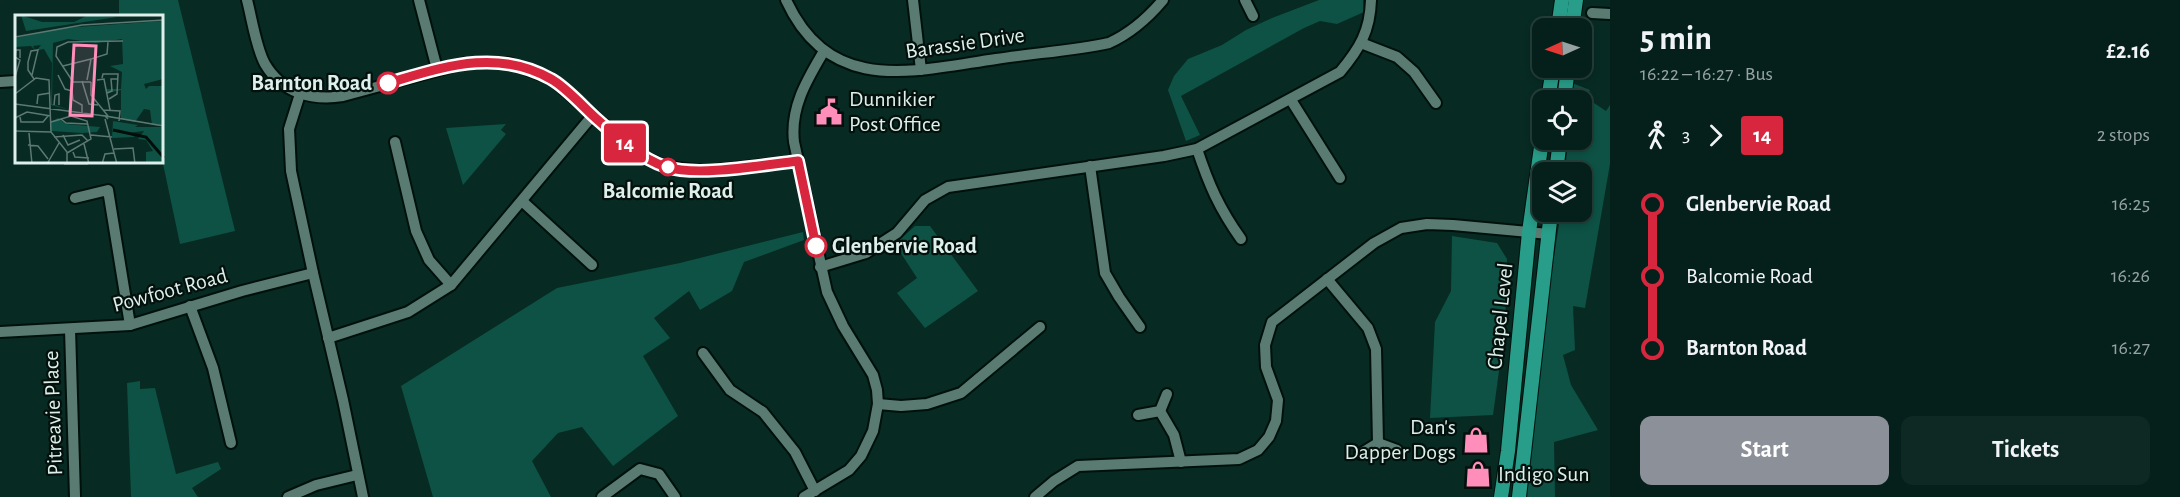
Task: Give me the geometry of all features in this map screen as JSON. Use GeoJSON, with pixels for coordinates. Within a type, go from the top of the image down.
{"type":"FeatureCollection","features":[{"type":"Feature","properties":{"kind":"main road"},"geometry":{"type":"LineString","coordinates":[[1559,18],[1562,0]]}},
{"type":"Feature","properties":{"kind":"main road"},"geometry":{"type":"LineString","coordinates":[[1573,18],[1576,0]]}},
{"type":"Feature","properties":{"kind":"main road","name":"Chapel Level"},"geometry":{"type":"LineString","coordinates":[[1501,497],[1508,451],[1529,232],[1541,150]]}},
{"type":"Feature","properties":{"kind":"main road","name":"Chapel Level"},"geometry":{"type":"LineString","coordinates":[[1519,497],[1550,222]]}},
{"type":"Feature","properties":{"kind":"street"},"geometry":{"type":"LineString","coordinates":[[247,0],[264,62],[286,87],[300,94],[326,99],[465,63],[509,63],[552,79],[635,151],[668,167],[707,171],[798,161]]}},
{"type":"Feature","properties":{"kind":"street"},"geometry":{"type":"LineString","coordinates":[[419,0],[437,69]]}},
{"type":"Feature","properties":{"kind":"street","name":"Barassie Drive"},"geometry":{"type":"LineString","coordinates":[[786,0],[798,22],[824,51],[862,68],[900,72],[1109,43],[1125,36],[1137,27],[1161,1]]}},
{"type":"Feature","properties":{"kind":"street"},"geometry":{"type":"LineString","coordinates":[[913,0],[921,70]]}},
{"type":"Feature","properties":{"kind":"street"},"geometry":{"type":"LineString","coordinates":[[1245,0],[1252,16]]}},
{"type":"Feature","properties":{"kind":"street"},"geometry":{"type":"LineString","coordinates":[[820,267],[866,253],[897,233],[925,201],[948,187],[1164,156],[1197,149],[1340,72],[1357,52],[1367,30],[1371,0]]}},
{"type":"Feature","properties":{"kind":"street"},"geometry":{"type":"LineString","coordinates":[[1592,13],[1610,14]]}},
{"type":"Feature","properties":{"kind":"street"},"geometry":{"type":"LineString","coordinates":[[1361,43],[1397,57],[1414,72],[1436,103]]}},
{"type":"Feature","properties":{"kind":"street"},"geometry":{"type":"LineString","coordinates":[[804,497],[849,470],[861,456],[873,431],[878,404],[873,375],[827,292],[798,161],[793,117],[806,81],[824,51]]}},
{"type":"Feature","properties":{"kind":"street"},"geometry":{"type":"LineString","coordinates":[[0,82],[15,81]]}},
{"type":"Feature","properties":{"kind":"street"},"geometry":{"type":"LineString","coordinates":[[300,94],[289,129],[291,171],[363,497]]}},
{"type":"Feature","properties":{"kind":"street"},"geometry":{"type":"LineString","coordinates":[[1291,100],[1340,178]]}},
{"type":"Feature","properties":{"kind":"street"},"geometry":{"type":"LineString","coordinates":[[328,338],[408,312],[451,285],[593,116]]}},
{"type":"Feature","properties":{"kind":"street"},"geometry":{"type":"LineString","coordinates":[[395,142],[416,231],[429,260],[451,285]]}},
{"type":"Feature","properties":{"kind":"street"},"geometry":{"type":"LineString","coordinates":[[1197,149],[1210,189],[1225,217],[1241,239]]}},
{"type":"Feature","properties":{"kind":"street"},"geometry":{"type":"LineString","coordinates":[[1090,166],[1105,273],[1140,327]]}},
{"type":"Feature","properties":{"kind":"street"},"geometry":{"type":"LineString","coordinates":[[75,198],[108,190],[130,326]]}},
{"type":"Feature","properties":{"kind":"street"},"geometry":{"type":"LineString","coordinates":[[522,201],[592,265]]}},
{"type":"Feature","properties":{"kind":"street"},"geometry":{"type":"LineString","coordinates":[[1035,497],[1054,481],[1078,466],[1239,459],[1258,450],[1269,437],[1276,421],[1278,400],[1266,367],[1265,345],[1272,322],[1374,243],[1401,228],[1427,224],[1453,225],[1549,234]]}},
{"type":"Feature","properties":{"kind":"street","name":"Powfoot Road"},"geometry":{"type":"LineString","coordinates":[[0,332],[130,326],[190,306],[313,273]]}},
{"type":"Feature","properties":{"kind":"street"},"geometry":{"type":"LineString","coordinates":[[1327,279],[1368,328],[1376,349],[1378,443]]}},
{"type":"Feature","properties":{"kind":"street"},"geometry":{"type":"LineString","coordinates":[[190,306],[213,368],[231,444]]}},
{"type":"Feature","properties":{"kind":"street"},"geometry":{"type":"LineString","coordinates":[[878,404],[901,406],[927,404],[961,393],[1040,327]]}},
{"type":"Feature","properties":{"kind":"street","name":"Pitreavie Place"},"geometry":{"type":"LineString","coordinates":[[70,329],[75,497]]}},
{"type":"Feature","properties":{"kind":"street"},"geometry":{"type":"LineString","coordinates":[[703,352],[730,390],[763,412],[795,452],[814,491]]}},
{"type":"Feature","properties":{"kind":"street"},"geometry":{"type":"LineString","coordinates":[[1160,411],[1167,394]]}},
{"type":"Feature","properties":{"kind":"street"},"geometry":{"type":"LineString","coordinates":[[1160,411],[1174,435],[1181,462]]}},
{"type":"Feature","properties":{"kind":"street"},"geometry":{"type":"LineString","coordinates":[[1138,415],[1160,411]]}},
{"type":"Feature","properties":{"kind":"street"},"geometry":{"type":"LineString","coordinates":[[1378,443],[1397,450]]}},
{"type":"Feature","properties":{"kind":"street"},"geometry":{"type":"LineString","coordinates":[[1360,454],[1378,443]]}},
{"type":"Feature","properties":{"kind":"street"},"geometry":{"type":"LineString","coordinates":[[602,497],[640,469],[659,474],[675,497]]}},
{"type":"Feature","properties":{"kind":"street"},"geometry":{"type":"LineString","coordinates":[[288,497],[316,485],[357,474]]}},
{"type":"Feature","properties":{"kind":"green space"},"geometry":{"type":"Polygon","coordinates":[[[119,0],[178,0],[235,231],[180,244],[163,164],[164,15],[119,15],[119,0]]]}},
{"type":"Feature","properties":{"kind":"green space"},"geometry":{"type":"Polygon","coordinates":[[[1319,0],[1363,0],[1364,12],[1337,24],[1320,21],[1304,28],[1181,96],[1200,135],[1186,141],[1168,90],[1174,76],[1188,59],[1222,45],[1272,18],[1319,0]]]}},
{"type":"Feature","properties":{"kind":"green space"},"geometry":{"type":"Polygon","coordinates":[[[1572,83],[1590,90],[1572,90],[1572,83]]]}},
{"type":"Feature","properties":{"kind":"green space"},"geometry":{"type":"Polygon","coordinates":[[[1592,102],[1606,111],[1610,105],[1610,164],[1585,308],[1573,306],[1575,350],[1563,355],[1571,385],[1598,430],[1554,442],[1555,497],[1525,497],[1548,295],[1559,222],[1592,222],[1592,162],[1566,162],[1567,150],[1592,150],[1592,102]]]}},
{"type":"Feature","properties":{"kind":"green space"},"geometry":{"type":"Polygon","coordinates":[[[506,124],[501,130],[506,134],[463,185],[446,128],[506,124]]]}},
{"type":"Feature","properties":{"kind":"green space"},"geometry":{"type":"Polygon","coordinates":[[[915,226],[930,226],[978,291],[925,328],[897,293],[917,278],[895,244],[915,226]]]}},
{"type":"Feature","properties":{"kind":"green space"},"geometry":{"type":"Polygon","coordinates":[[[803,232],[804,240],[744,262],[732,291],[700,310],[689,291],[654,318],[670,338],[643,356],[678,416],[613,466],[582,427],[558,433],[532,461],[551,497],[433,497],[401,386],[557,288],[680,263],[803,232]]]}},
{"type":"Feature","properties":{"kind":"green space"},"geometry":{"type":"Polygon","coordinates":[[[1452,236],[1497,243],[1507,259],[1505,327],[1493,415],[1430,418],[1435,322],[1451,291],[1452,236]]]}},
{"type":"Feature","properties":{"kind":"green space"},"geometry":{"type":"Polygon","coordinates":[[[140,381],[140,389],[155,388],[176,474],[218,462],[221,469],[192,488],[198,497],[131,497],[127,383],[140,381]]]}},
{"type":"Feature","properties":{"kind":"bus line","name":"14"},"geometry":{"type":"LineString","coordinates":[[388,83],[465,63],[509,63],[552,79],[626,144],[644,157],[668,167],[707,171],[798,161],[816,246]]}},
{"type":"Feature","properties":{"kind":"place","name":"Barnton Road"},"geometry":{"type":"Point","coordinates":[388,83]}},
{"type":"Feature","properties":{"kind":"place","name":"Dunnikier Post Office"},"geometry":{"type":"Point","coordinates":[829,112]}},
{"type":"Feature","properties":{"kind":"place","name":"Balcomie Road"},"geometry":{"type":"Point","coordinates":[668,167]}},
{"type":"Feature","properties":{"kind":"place","name":"Glenbervie Road"},"geometry":{"type":"Point","coordinates":[816,246]}},
{"type":"Feature","properties":{"kind":"place","name":"Dan's Dapper Dogs"},"geometry":{"type":"Point","coordinates":[1476,440]}},
{"type":"Feature","properties":{"kind":"place","name":"Indigo Sun"},"geometry":{"type":"Point","coordinates":[1478,474]}}]}
